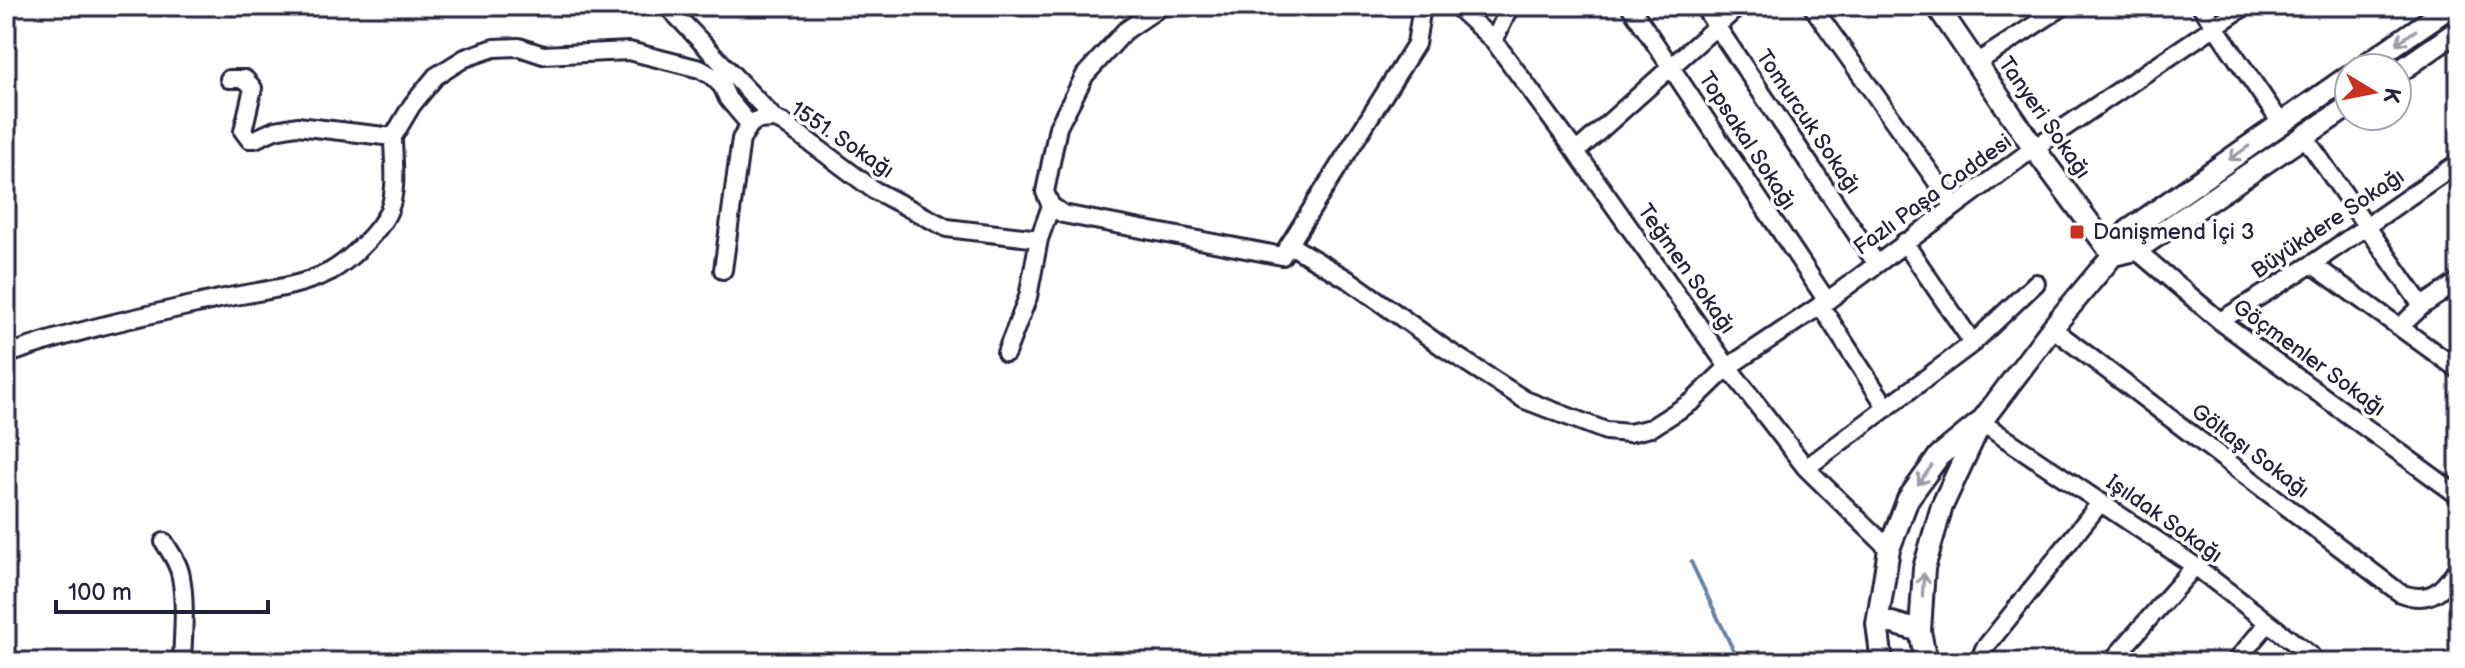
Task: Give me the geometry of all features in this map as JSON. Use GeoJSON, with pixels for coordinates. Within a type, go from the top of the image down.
{"type":"FeatureCollection","features":[{"type":"Feature","properties":{"kind":"street"},"geometry":{"type":"LineString","coordinates":[[667,6],[775,119]]}},
{"type":"Feature","properties":{"kind":"street"},"geometry":{"type":"LineString","coordinates":[[1162,6],[1125,31],[1085,75],[1058,127],[1045,192],[1051,206],[1063,214],[1282,256],[1416,44],[1422,6]]}},
{"type":"Feature","properties":{"kind":"street","name":"Teğmen Sokağı"},"geometry":{"type":"LineString","coordinates":[[1456,6],[1494,41],[1728,367],[1806,468],[1889,549]]}},
{"type":"Feature","properties":{"kind":"street"},"geometry":{"type":"LineString","coordinates":[[1494,41],[1510,6]]}},
{"type":"Feature","properties":{"kind":"street","name":"Topsakal Sokağı"},"geometry":{"type":"LineString","coordinates":[[1630,6],[1823,303],[1887,408]]}},
{"type":"Feature","properties":{"kind":"street","name":"Tomurcuk Sokağı"},"geometry":{"type":"LineString","coordinates":[[1703,6],[1876,263]]}},
{"type":"Feature","properties":{"kind":"street"},"geometry":{"type":"LineString","coordinates":[[1576,152],[1739,6]]}},
{"type":"Feature","properties":{"kind":"street"},"geometry":{"type":"LineString","coordinates":[[1812,6],[1954,206]]}},
{"type":"Feature","properties":{"kind":"street","name":"Tanyeri Sokağı"},"geometry":{"type":"LineString","coordinates":[[1937,6],[2034,148],[2113,255]]}},
{"type":"Feature","properties":{"kind":"street"},"geometry":{"type":"LineString","coordinates":[[1976,63],[2064,6]]}},
{"type":"Feature","properties":{"kind":"street"},"geometry":{"type":"LineString","coordinates":[[2201,6],[2281,123]]}},
{"type":"Feature","properties":{"kind":"street","name":"Fazlı Paşa Caddesi"},"geometry":{"type":"LineString","coordinates":[[1290,245],[1352,282],[1444,348],[1525,400],[1606,431],[1629,433],[1651,428],[1693,401],[1728,367],[1823,303],[2034,148],[2245,6]]}},
{"type":"Feature","properties":{"kind":"street"},"geometry":{"type":"LineString","coordinates":[[2384,52],[2451,6]]}},
{"type":"Feature","properties":{"kind":"street"},"geometry":{"type":"LineString","coordinates":[[2413,62],[2459,30]]}},
{"type":"Feature","properties":{"kind":"street"},"geometry":{"type":"LineString","coordinates":[[6,355],[97,328],[294,285],[332,270],[381,226],[390,209],[394,191],[393,137],[412,105],[436,76],[465,58],[494,48],[519,47],[543,55],[629,51],[700,69],[712,76],[750,125],[741,139],[723,270]]}},
{"type":"Feature","properties":{"kind":"street"},"geometry":{"type":"LineString","coordinates":[[229,79],[245,79],[253,88],[243,131],[249,139],[297,126],[393,137]]}},
{"type":"Feature","properties":{"kind":"street"},"geometry":{"type":"LineString","coordinates":[[1926,662],[1920,631],[1924,568],[1942,506],[1981,422],[2052,328],[2113,255],[2128,231],[2333,87]]}},
{"type":"Feature","properties":{"kind":"street"},"geometry":{"type":"LineString","coordinates":[[2113,255],[2136,250],[2333,117]]}},
{"type":"Feature","properties":{"kind":"street","name":"1551. Sokağı"},"geometry":{"type":"LineString","coordinates":[[750,125],[765,118],[784,123],[874,190],[947,228],[1039,239]]}},
{"type":"Feature","properties":{"kind":"street"},"geometry":{"type":"LineString","coordinates":[[2304,136],[2422,306]]}},
{"type":"Feature","properties":{"kind":"street","name":"Büyükdere Sokağı"},"geometry":{"type":"LineString","coordinates":[[2220,321],[2312,264],[2459,162]]}},
{"type":"Feature","properties":{"kind":"street"},"geometry":{"type":"LineString","coordinates":[[1006,353],[1028,297],[1039,239],[1051,206]]}},
{"type":"Feature","properties":{"kind":"street"},"geometry":{"type":"LineString","coordinates":[[1904,242],[1973,343]]}},
{"type":"Feature","properties":{"kind":"street","name":"Göçmenler Sokağı"},"geometry":{"type":"LineString","coordinates":[[2136,250],[2220,321],[2459,496]]}},
{"type":"Feature","properties":{"kind":"street"},"geometry":{"type":"LineString","coordinates":[[2312,264],[2459,370]]}},
{"type":"Feature","properties":{"kind":"street"},"geometry":{"type":"LineString","coordinates":[[2400,327],[2422,306],[2459,281]]}},
{"type":"Feature","properties":{"kind":"street"},"geometry":{"type":"LineString","coordinates":[[1806,468],[1973,343],[2036,283]]}},
{"type":"Feature","properties":{"kind":"street","name":"Göltaşı Sokağı"},"geometry":{"type":"LineString","coordinates":[[2052,328],[2400,593],[2427,596],[2445,587],[2459,565]]}},
{"type":"Feature","properties":{"kind":"street"},"geometry":{"type":"LineString","coordinates":[[1882,662],[1877,624],[1889,549],[1908,499],[1939,456],[1981,422]]}},
{"type":"Feature","properties":{"kind":"street","name":"Işıldak Sokağı"},"geometry":{"type":"LineString","coordinates":[[1981,422],[2195,566],[2315,662]]}},
{"type":"Feature","properties":{"kind":"street"},"geometry":{"type":"LineString","coordinates":[[1979,662],[1984,649],[2101,502]]}},
{"type":"Feature","properties":{"kind":"street"},"geometry":{"type":"LineString","coordinates":[[164,542],[175,559],[181,577],[182,662]]}},
{"type":"Feature","properties":{"kind":"street"},"geometry":{"type":"LineString","coordinates":[[2111,662],[2195,566]]}},
{"type":"Feature","properties":{"kind":"street"},"geometry":{"type":"LineString","coordinates":[[1877,624],[1892,623],[1920,631]]}},
{"type":"Feature","properties":{"kind":"street"},"geometry":{"type":"LineString","coordinates":[[2235,662],[2268,623]]}},
{"type":"Feature","properties":{"kind":"waterway"},"geometry":{"type":"LineString","coordinates":[[1691,562],[1739,662]]}},
{"type":"Feature","properties":{"kind":"place","name":"Danişmend İçi 3"},"geometry":{"type":"Point","coordinates":[2077,232]}}]}
